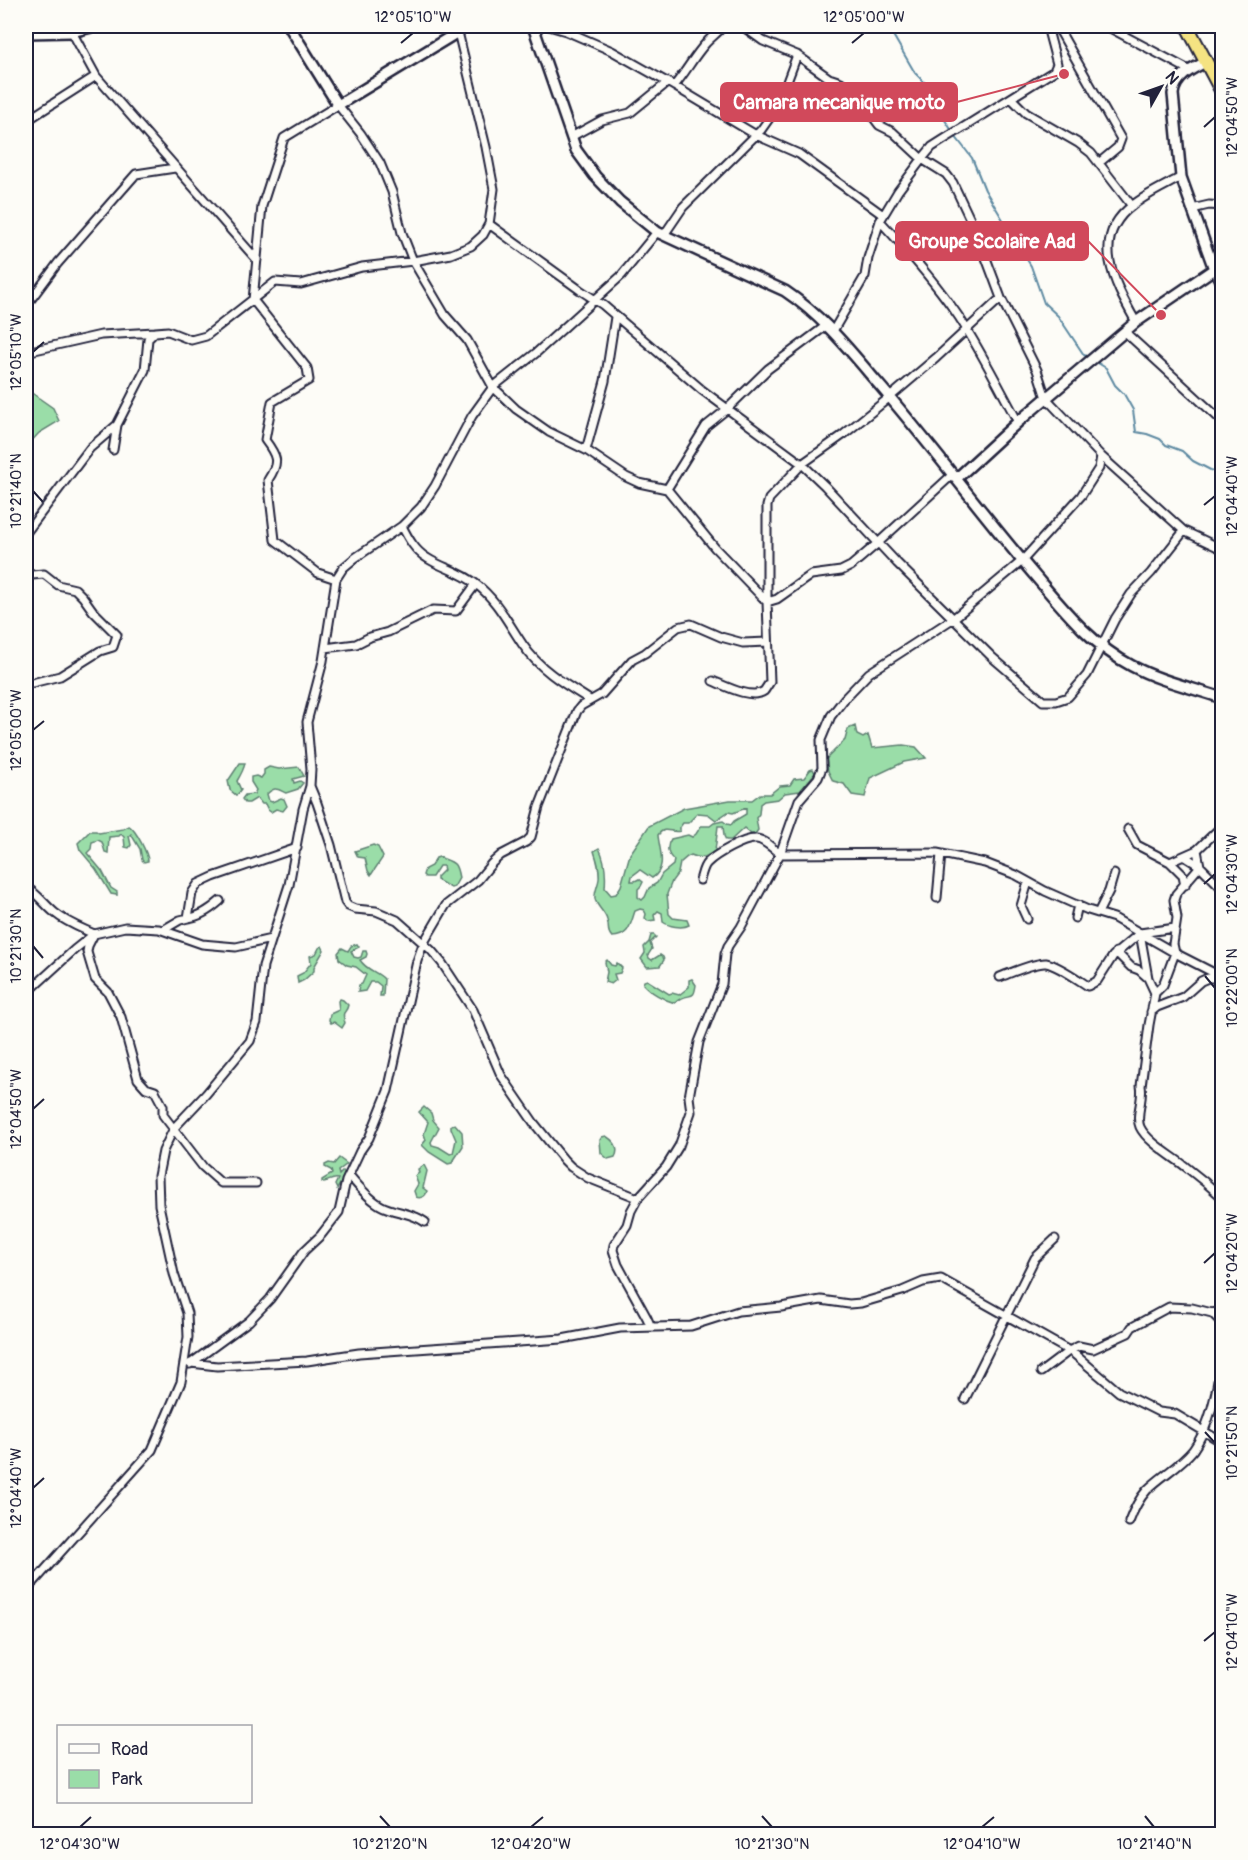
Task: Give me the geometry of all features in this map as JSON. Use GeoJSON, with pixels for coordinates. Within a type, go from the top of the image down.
{"type":"FeatureCollection","features":[{"type":"Feature","properties":{"kind":"highway"},"geometry":{"type":"LineString","coordinates":[[1187,26],[1222,92]]}},
{"type":"Feature","properties":{"kind":"street"},"geometry":{"type":"LineString","coordinates":[[26,33],[37,29],[72,32],[95,26]]}},
{"type":"Feature","properties":{"kind":"street"},"geometry":{"type":"LineString","coordinates":[[288,26],[338,105],[380,163],[392,192],[402,233],[413,261],[445,315],[467,340],[493,387],[516,409],[549,432],[586,450],[626,477],[639,483],[667,489],[715,548],[767,602]]}},
{"type":"Feature","properties":{"kind":"street"},"geometry":{"type":"LineString","coordinates":[[533,26],[576,150],[595,176],[620,202],[661,233],[785,291],[803,304],[830,328],[890,397],[1022,561],[1079,627],[1101,646],[1133,666],[1222,698]]}},
{"type":"Feature","properties":{"kind":"street"},"geometry":{"type":"LineString","coordinates":[[549,26],[569,28],[671,84],[756,135],[800,154],[882,218],[967,330],[1018,422]]}},
{"type":"Feature","properties":{"kind":"street"},"geometry":{"type":"LineString","coordinates":[[571,137],[602,120],[630,113],[685,74],[707,41],[723,26]]}},
{"type":"Feature","properties":{"kind":"street"},"geometry":{"type":"LineString","coordinates":[[742,26],[763,41],[797,55],[829,78],[841,82],[861,101],[879,125],[893,132],[922,159],[946,174],[953,183],[977,234],[1001,298],[1037,370],[1046,398],[1101,456],[1184,531],[1222,549]]}},
{"type":"Feature","properties":{"kind":"street"},"geometry":{"type":"LineString","coordinates":[[667,489],[706,426],[768,369],[830,328],[865,276],[868,258],[882,218],[898,191],[932,147],[1054,71],[1057,63],[1049,34],[1056,26],[1121,139],[1120,145],[1100,162]]}},
{"type":"Feature","properties":{"kind":"street"},"geometry":{"type":"LineString","coordinates":[[1106,26],[1189,70]]}},
{"type":"Feature","properties":{"kind":"street"},"geometry":{"type":"LineString","coordinates":[[26,352],[101,335],[168,331],[191,340],[206,336],[253,300],[275,282],[301,284],[363,267],[451,254],[471,246],[483,235],[489,224],[494,189],[459,29],[284,138],[262,206],[253,300],[307,368],[309,380],[272,402],[265,440],[275,454],[276,468],[268,480],[276,540],[318,573],[336,579]]}},
{"type":"Feature","properties":{"kind":"street"},"geometry":{"type":"LineString","coordinates":[[72,32],[96,76],[257,260]]}},
{"type":"Feature","properties":{"kind":"street"},"geometry":{"type":"LineString","coordinates":[[26,1591],[152,1450],[181,1382],[188,1337],[187,1313],[174,1274],[159,1205],[158,1176],[162,1151],[174,1128],[250,1041],[257,1022],[263,966],[289,885],[303,809],[310,786],[307,722],[322,664],[336,579],[343,568],[402,526],[421,507],[472,416],[493,387],[536,353],[621,276],[683,207],[756,135],[778,106],[797,55]]}},
{"type":"Feature","properties":{"kind":"street"},"geometry":{"type":"LineString","coordinates":[[1206,62],[1189,70],[1176,84],[1173,94],[1181,177],[1222,286]]}},
{"type":"Feature","properties":{"kind":"street"},"geometry":{"type":"LineString","coordinates":[[26,121],[96,76]]}},
{"type":"Feature","properties":{"kind":"street"},"geometry":{"type":"LineString","coordinates":[[1011,98],[1026,113],[1077,143],[1100,162],[1132,206]]}},
{"type":"Feature","properties":{"kind":"street"},"geometry":{"type":"LineString","coordinates":[[26,306],[58,263],[136,174],[175,168]]}},
{"type":"Feature","properties":{"kind":"street"},"geometry":{"type":"LineString","coordinates":[[1137,322],[1113,279],[1109,253],[1113,227],[1132,206],[1181,177]]}},
{"type":"Feature","properties":{"kind":"street"},"geometry":{"type":"LineString","coordinates":[[1192,209],[1209,205],[1222,206]]}},
{"type":"Feature","properties":{"kind":"street"},"geometry":{"type":"LineString","coordinates":[[489,224],[595,300],[726,410],[802,464],[993,658],[1043,701],[1056,701],[1068,697],[1087,675],[1131,594],[1184,531]]}},
{"type":"Feature","properties":{"kind":"street"},"geometry":{"type":"LineString","coordinates":[[767,602],[777,599],[811,575],[841,571],[851,566],[1137,322],[1214,269]]}},
{"type":"Feature","properties":{"kind":"street"},"geometry":{"type":"LineString","coordinates":[[713,681],[755,694],[764,690],[770,682],[767,602],[768,499],[802,464],[890,397],[1001,298]]}},
{"type":"Feature","properties":{"kind":"street"},"geometry":{"type":"LineString","coordinates":[[586,450],[605,381],[615,317]]}},
{"type":"Feature","properties":{"kind":"street"},"geometry":{"type":"LineString","coordinates":[[113,450],[117,426],[145,369],[148,339],[154,332]]}},
{"type":"Feature","properties":{"kind":"street"},"geometry":{"type":"LineString","coordinates":[[1122,335],[1222,421]]}},
{"type":"Feature","properties":{"kind":"street"},"geometry":{"type":"LineString","coordinates":[[26,533],[90,448],[117,426]]}},
{"type":"Feature","properties":{"kind":"street"},"geometry":{"type":"LineString","coordinates":[[651,1327],[618,1265],[613,1250],[617,1239],[627,1225],[635,1197],[653,1183],[674,1155],[686,1127],[691,1112],[689,1097],[699,1042],[722,984],[725,954],[780,854],[799,800],[818,778],[822,768],[821,740],[831,716],[869,673],[954,618],[1022,561],[1081,496],[1099,468],[1101,456]]}},
{"type":"Feature","properties":{"kind":"street"},"geometry":{"type":"LineString","coordinates":[[402,526],[412,546],[427,558],[455,570],[476,584],[505,615],[523,646],[537,662],[567,686],[590,700]]}},
{"type":"Feature","properties":{"kind":"street"},"geometry":{"type":"LineString","coordinates":[[26,574],[44,574],[58,585],[75,589],[117,635],[113,646],[100,651],[60,675],[32,683]]}},
{"type":"Feature","properties":{"kind":"street"},"geometry":{"type":"LineString","coordinates":[[325,648],[356,644],[388,632],[433,610],[456,610],[476,584]]}},
{"type":"Feature","properties":{"kind":"street"},"geometry":{"type":"LineString","coordinates":[[183,1370],[249,1321],[270,1299],[304,1251],[338,1214],[349,1175],[369,1138],[388,1091],[417,961],[423,944],[450,900],[478,880],[492,862],[501,855],[531,837],[539,807],[577,711],[602,694],[632,660],[645,653],[678,627],[691,624],[743,643],[768,642]]}},
{"type":"Feature","properties":{"kind":"street"},"geometry":{"type":"LineString","coordinates":[[310,786],[331,844],[345,902],[348,906],[376,911],[397,920],[442,963],[473,1010],[501,1075],[534,1123],[564,1160],[588,1178],[635,1197]]}},
{"type":"Feature","properties":{"kind":"street"},"geometry":{"type":"LineString","coordinates":[[1170,862],[1197,850],[1222,826]]}},
{"type":"Feature","properties":{"kind":"street"},"geometry":{"type":"LineString","coordinates":[[1128,829],[1137,845],[1170,862],[1183,875],[1185,885]]}},
{"type":"Feature","properties":{"kind":"street"},"geometry":{"type":"LineString","coordinates":[[700,880],[708,862],[729,848],[754,838],[760,839],[780,854],[941,854],[985,863],[1016,875],[1045,891],[1114,918],[1222,978]]}},
{"type":"Feature","properties":{"kind":"street"},"geometry":{"type":"LineString","coordinates":[[188,918],[192,894],[198,884],[297,848]]}},
{"type":"Feature","properties":{"kind":"street"},"geometry":{"type":"LineString","coordinates":[[1197,850],[1200,866],[1176,894],[1174,900],[1177,918],[1173,944],[1175,953],[1163,985],[1155,993],[1141,1086],[1143,1094],[1139,1121],[1141,1129],[1160,1148],[1222,1197]]}},
{"type":"Feature","properties":{"kind":"street"},"geometry":{"type":"LineString","coordinates":[[937,898],[941,854]]}},
{"type":"Feature","properties":{"kind":"street"},"geometry":{"type":"LineString","coordinates":[[1184,856],[1200,866],[1222,888]]}},
{"type":"Feature","properties":{"kind":"street"},"geometry":{"type":"LineString","coordinates":[[1098,913],[1110,891],[1114,874]]}},
{"type":"Feature","properties":{"kind":"street"},"geometry":{"type":"LineString","coordinates":[[1027,919],[1021,906],[1028,882]]}},
{"type":"Feature","properties":{"kind":"street"},"geometry":{"type":"LineString","coordinates":[[26,887],[57,915],[94,934]]}},
{"type":"Feature","properties":{"kind":"street"},"geometry":{"type":"LineString","coordinates":[[163,930],[180,920],[193,918],[211,909],[220,901]]}},
{"type":"Feature","properties":{"kind":"street"},"geometry":{"type":"LineString","coordinates":[[1075,918],[1078,905]]}},
{"type":"Feature","properties":{"kind":"street"},"geometry":{"type":"LineString","coordinates":[[26,994],[94,934],[125,927],[163,930],[202,944],[236,947],[271,939]]}},
{"type":"Feature","properties":{"kind":"street"},"geometry":{"type":"LineString","coordinates":[[1000,977],[1045,963],[1064,971],[1088,986],[1097,981],[1116,952],[1140,933],[1175,928]]}},
{"type":"Feature","properties":{"kind":"street"},"geometry":{"type":"LineString","coordinates":[[1140,933],[1148,978],[1155,993]]}},
{"type":"Feature","properties":{"kind":"street"},"geometry":{"type":"LineString","coordinates":[[94,934],[87,952],[95,979],[108,992],[121,1017],[138,1079],[146,1088],[155,1091],[163,1106],[163,1115],[203,1167],[221,1183],[256,1183]]}},
{"type":"Feature","properties":{"kind":"street"},"geometry":{"type":"LineString","coordinates":[[1116,952],[1131,967],[1139,970],[1148,978]]}},
{"type":"Feature","properties":{"kind":"street"},"geometry":{"type":"LineString","coordinates":[[1151,1012],[1157,1007],[1183,997],[1201,981],[1208,978],[1222,978]]}},
{"type":"Feature","properties":{"kind":"street"},"geometry":{"type":"LineString","coordinates":[[349,1175],[365,1194],[381,1206],[414,1216],[425,1222]]}},
{"type":"Feature","properties":{"kind":"street"},"geometry":{"type":"LineString","coordinates":[[965,1399],[1035,1258],[1054,1239]]}},
{"type":"Feature","properties":{"kind":"street"},"geometry":{"type":"LineString","coordinates":[[191,1363],[217,1366],[307,1360],[359,1353],[562,1339],[620,1328],[691,1326],[738,1311],[816,1301],[861,1303],[923,1282],[941,1279],[1069,1351],[1119,1392],[1159,1412],[1175,1414],[1222,1442]]}},
{"type":"Feature","properties":{"kind":"street"},"geometry":{"type":"LineString","coordinates":[[1041,1372],[1069,1351],[1079,1346],[1094,1348],[1128,1333],[1132,1327],[1169,1307],[1192,1308],[1212,1313],[1222,1311]]}},
{"type":"Feature","properties":{"kind":"street"},"geometry":{"type":"LineString","coordinates":[[1212,1313],[1222,1323]]}},
{"type":"Feature","properties":{"kind":"street"},"geometry":{"type":"LineString","coordinates":[[1129,1522],[1134,1508],[1146,1491],[1168,1474],[1193,1449],[1219,1399],[1219,1375],[1222,1372]]}},
{"type":"Feature","properties":{"kind":"green space"},"geometry":{"type":"Polygon","coordinates":[[[26,389],[53,408],[59,421],[39,433],[26,447],[26,389]]]}},
{"type":"Feature","properties":{"kind":"green space"},"geometry":{"type":"Polygon","coordinates":[[[855,726],[857,735],[863,738],[868,735],[872,748],[903,745],[916,747],[926,758],[904,762],[870,778],[865,797],[852,795],[844,784],[833,781],[826,759],[845,740],[848,729],[855,726]]]}},
{"type":"Feature","properties":{"kind":"green space"},"geometry":{"type":"Polygon","coordinates":[[[240,763],[245,763],[237,781],[241,790],[236,795],[230,790],[228,781],[240,763]]]}},
{"type":"Feature","properties":{"kind":"green space"},"geometry":{"type":"Polygon","coordinates":[[[269,767],[279,769],[299,767],[304,776],[293,779],[294,783],[300,781],[303,783],[298,789],[286,793],[274,789],[267,794],[269,801],[272,802],[284,799],[287,806],[283,811],[276,809],[271,812],[257,798],[249,803],[245,803],[242,799],[245,795],[254,794],[256,790],[251,777],[261,778],[264,770],[269,767]]]}},
{"type":"Feature","properties":{"kind":"green space"},"geometry":{"type":"Polygon","coordinates":[[[813,769],[815,773],[800,791],[785,793],[778,799],[764,801],[760,804],[756,818],[758,830],[755,834],[751,834],[744,828],[731,840],[726,840],[723,826],[718,826],[715,851],[704,857],[691,855],[680,863],[678,873],[667,894],[669,914],[673,918],[687,920],[689,925],[679,927],[665,923],[662,913],[658,911],[654,915],[655,920],[648,921],[644,910],[640,909],[635,911],[626,932],[618,936],[610,935],[606,917],[595,899],[599,875],[594,851],[599,848],[603,857],[605,888],[611,895],[616,894],[621,886],[630,854],[649,826],[684,808],[730,800],[752,800],[760,794],[770,794],[780,786],[790,785],[794,779],[804,778],[813,769]],[[746,808],[733,813],[728,812],[716,820],[708,814],[698,813],[688,823],[683,823],[680,831],[661,832],[658,835],[661,864],[657,874],[652,878],[640,870],[632,876],[631,881],[639,879],[643,882],[638,889],[638,897],[642,900],[649,888],[657,883],[662,874],[673,865],[674,860],[668,850],[671,839],[688,835],[692,837],[701,826],[710,826],[723,821],[731,825],[746,814],[746,808]]]}},
{"type":"Feature","properties":{"kind":"green space"},"geometry":{"type":"Polygon","coordinates":[[[129,826],[141,842],[148,861],[142,860],[140,849],[131,834],[129,848],[125,847],[124,837],[121,834],[109,837],[108,853],[105,852],[102,842],[98,840],[92,842],[91,849],[87,853],[102,871],[111,888],[117,892],[117,895],[111,894],[96,869],[80,850],[78,843],[90,831],[99,833],[129,826]]]}},
{"type":"Feature","properties":{"kind":"green space"},"geometry":{"type":"Polygon","coordinates":[[[373,845],[378,847],[383,857],[371,875],[365,858],[358,857],[355,851],[373,845]]]}},
{"type":"Feature","properties":{"kind":"green space"},"geometry":{"type":"Polygon","coordinates":[[[439,857],[451,862],[457,868],[459,878],[454,887],[451,888],[437,880],[444,870],[443,866],[439,866],[432,877],[423,875],[425,869],[439,857]]]}},
{"type":"Feature","properties":{"kind":"green space"},"geometry":{"type":"Polygon","coordinates":[[[651,935],[656,937],[650,943],[652,949],[648,955],[652,960],[660,955],[663,957],[664,960],[660,966],[647,967],[641,959],[645,953],[644,947],[651,935]]]}},
{"type":"Feature","properties":{"kind":"green space"},"geometry":{"type":"Polygon","coordinates":[[[357,944],[359,947],[351,951],[354,957],[361,957],[363,951],[366,951],[366,957],[360,960],[384,979],[383,996],[380,996],[381,986],[376,982],[370,982],[365,991],[358,992],[359,985],[362,984],[366,975],[339,959],[338,953],[342,948],[348,951],[351,946],[357,944]]]}},
{"type":"Feature","properties":{"kind":"green space"},"geometry":{"type":"Polygon","coordinates":[[[322,946],[324,950],[314,971],[298,983],[297,976],[303,973],[311,963],[310,956],[316,954],[322,946]]]}},
{"type":"Feature","properties":{"kind":"green space"},"geometry":{"type":"Polygon","coordinates":[[[607,960],[611,965],[615,966],[617,963],[622,968],[620,973],[614,974],[616,980],[611,984],[605,982],[607,972],[605,962],[607,960]]]}},
{"type":"Feature","properties":{"kind":"green space"},"geometry":{"type":"Polygon","coordinates":[[[692,979],[696,985],[693,994],[675,1003],[649,990],[643,984],[647,980],[669,994],[679,995],[689,987],[689,980],[692,979]]]}},
{"type":"Feature","properties":{"kind":"green space"},"geometry":{"type":"Polygon","coordinates":[[[340,999],[348,1005],[342,1028],[329,1020],[330,1014],[339,1010],[338,1001],[340,999]]]}},
{"type":"Feature","properties":{"kind":"green space"},"geometry":{"type":"Polygon","coordinates":[[[424,1107],[431,1113],[439,1127],[431,1142],[432,1145],[450,1154],[453,1153],[456,1140],[451,1125],[455,1124],[462,1132],[463,1146],[452,1163],[448,1164],[422,1145],[426,1140],[424,1134],[428,1122],[419,1112],[424,1107]]]}},
{"type":"Feature","properties":{"kind":"green space"},"geometry":{"type":"Polygon","coordinates":[[[606,1136],[614,1142],[617,1151],[615,1157],[608,1159],[601,1153],[600,1140],[606,1136]]]}},
{"type":"Feature","properties":{"kind":"green space"},"geometry":{"type":"Polygon","coordinates":[[[339,1158],[347,1164],[338,1171],[339,1175],[343,1171],[346,1175],[337,1189],[335,1185],[338,1179],[324,1182],[322,1180],[332,1174],[325,1165],[334,1164],[339,1158]]]}},
{"type":"Feature","properties":{"kind":"green space"},"geometry":{"type":"Polygon","coordinates":[[[424,1165],[427,1171],[423,1188],[427,1191],[423,1197],[418,1198],[414,1191],[418,1184],[415,1176],[419,1173],[418,1169],[424,1165]]]}},
{"type":"Feature","properties":{"kind":"waterway"},"geometry":{"type":"LineString","coordinates":[[880,26],[890,30],[915,73],[930,88],[934,103],[952,131]]}},
{"type":"Feature","properties":{"kind":"waterway"},"geometry":{"type":"LineString","coordinates":[[955,136],[972,158],[985,190],[1031,266],[1044,303],[1058,316],[1084,355],[1088,357]]}},
{"type":"Feature","properties":{"kind":"waterway"},"geometry":{"type":"LineString","coordinates":[[1093,360],[1106,368],[1115,385],[1124,394],[1133,410],[1136,432],[1160,439],[1166,445],[1182,451],[1193,461],[1222,476]]}},
{"type":"Feature","properties":{"kind":"place","name":"Camara mecanique moto"},"geometry":{"type":"Point","coordinates":[1064,74]}},
{"type":"Feature","properties":{"kind":"place","name":"Groupe Scolaire Aad"},"geometry":{"type":"Point","coordinates":[1161,315]}}]}
